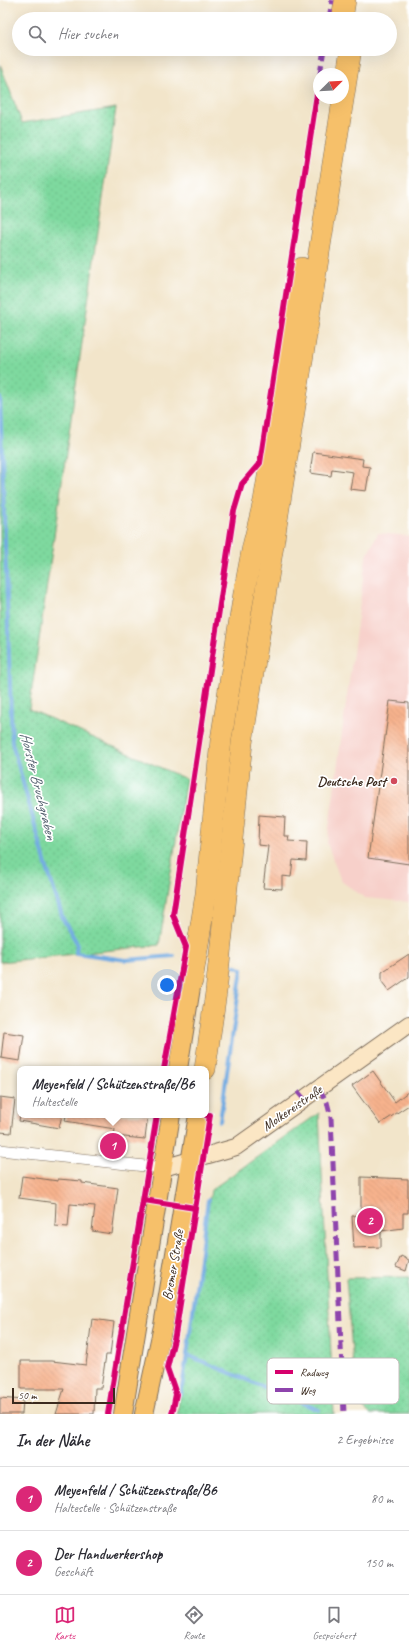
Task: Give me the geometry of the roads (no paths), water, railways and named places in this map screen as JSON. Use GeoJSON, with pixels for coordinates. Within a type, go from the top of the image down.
{"type":"FeatureCollection","features":[{"type":"Feature","properties":{"kind":"highway"},"geometry":{"type":"LineString","coordinates":[[343,12],[345,0]]}},
{"type":"Feature","properties":{"kind":"highway"},"geometry":{"type":"LineString","coordinates":[[357,12],[359,0]]}},
{"type":"Feature","properties":{"kind":"highway"},"geometry":{"type":"LineString","coordinates":[[334,68],[336,56]]}},
{"type":"Feature","properties":{"kind":"highway"},"geometry":{"type":"LineString","coordinates":[[205,1066],[216,992],[242,743],[350,56]]}},
{"type":"Feature","properties":{"kind":"highway"},"geometry":{"type":"LineString","coordinates":[[192,981],[206,894],[221,740],[244,593],[264,501],[329,104]]}},
{"type":"Feature","properties":{"kind":"main road"},"geometry":{"type":"LineString","coordinates":[[178,1066],[192,981]]}},
{"type":"Feature","properties":{"kind":"main road","name":"Bremer Straße"},"geometry":{"type":"LineString","coordinates":[[123,1414],[171,1118]]}},
{"type":"Feature","properties":{"kind":"main road","name":"Bremer Straße"},"geometry":{"type":"LineString","coordinates":[[144,1414],[163,1326],[197,1118]]}},
{"type":"Feature","properties":{"kind":"street","name":"Molkereistraße"},"geometry":{"type":"LineString","coordinates":[[163,1168],[236,1147],[409,1024]]}},
{"type":"Feature","properties":{"kind":"street"},"geometry":{"type":"LineString","coordinates":[[0,1150],[163,1168]]}},
{"type":"Feature","properties":{"kind":"waterway","name":"Horster Bruchgraben"},"geometry":{"type":"LineString","coordinates":[[0,398],[12,743],[46,865],[63,919],[77,943],[76,953],[126,960],[174,956]]}},
{"type":"Feature","properties":{"kind":"waterway","name":"Horster Bruchgraben"},"geometry":{"type":"LineString","coordinates":[[220,1121],[242,969],[234,966]]}},
{"type":"Feature","properties":{"kind":"waterway","name":"Horster Bruchgraben"},"geometry":{"type":"LineString","coordinates":[[208,1200],[187,1355],[267,1388]]}},
{"type":"Feature","properties":{"kind":"waterway"},"geometry":{"type":"LineString","coordinates":[[181,1394],[187,1355]]}},
{"type":"Feature","properties":{"kind":"waterway","name":"Horster Bruchgraben"},"geometry":{"type":"LineString","coordinates":[[305,1404],[319,1410]]}},
{"type":"Feature","properties":{"kind":"place","name":"Deutsche Post"},"geometry":{"type":"Point","coordinates":[394,781]}},
{"type":"Feature","properties":{"kind":"place","name":"Meyenfeld / Schützenstraße/B6"},"geometry":{"type":"Point","coordinates":[113,1146]}},
{"type":"Feature","properties":{"kind":"place","name":"Der Handwerkershop"},"geometry":{"type":"Point","coordinates":[370,1221]}}]}
